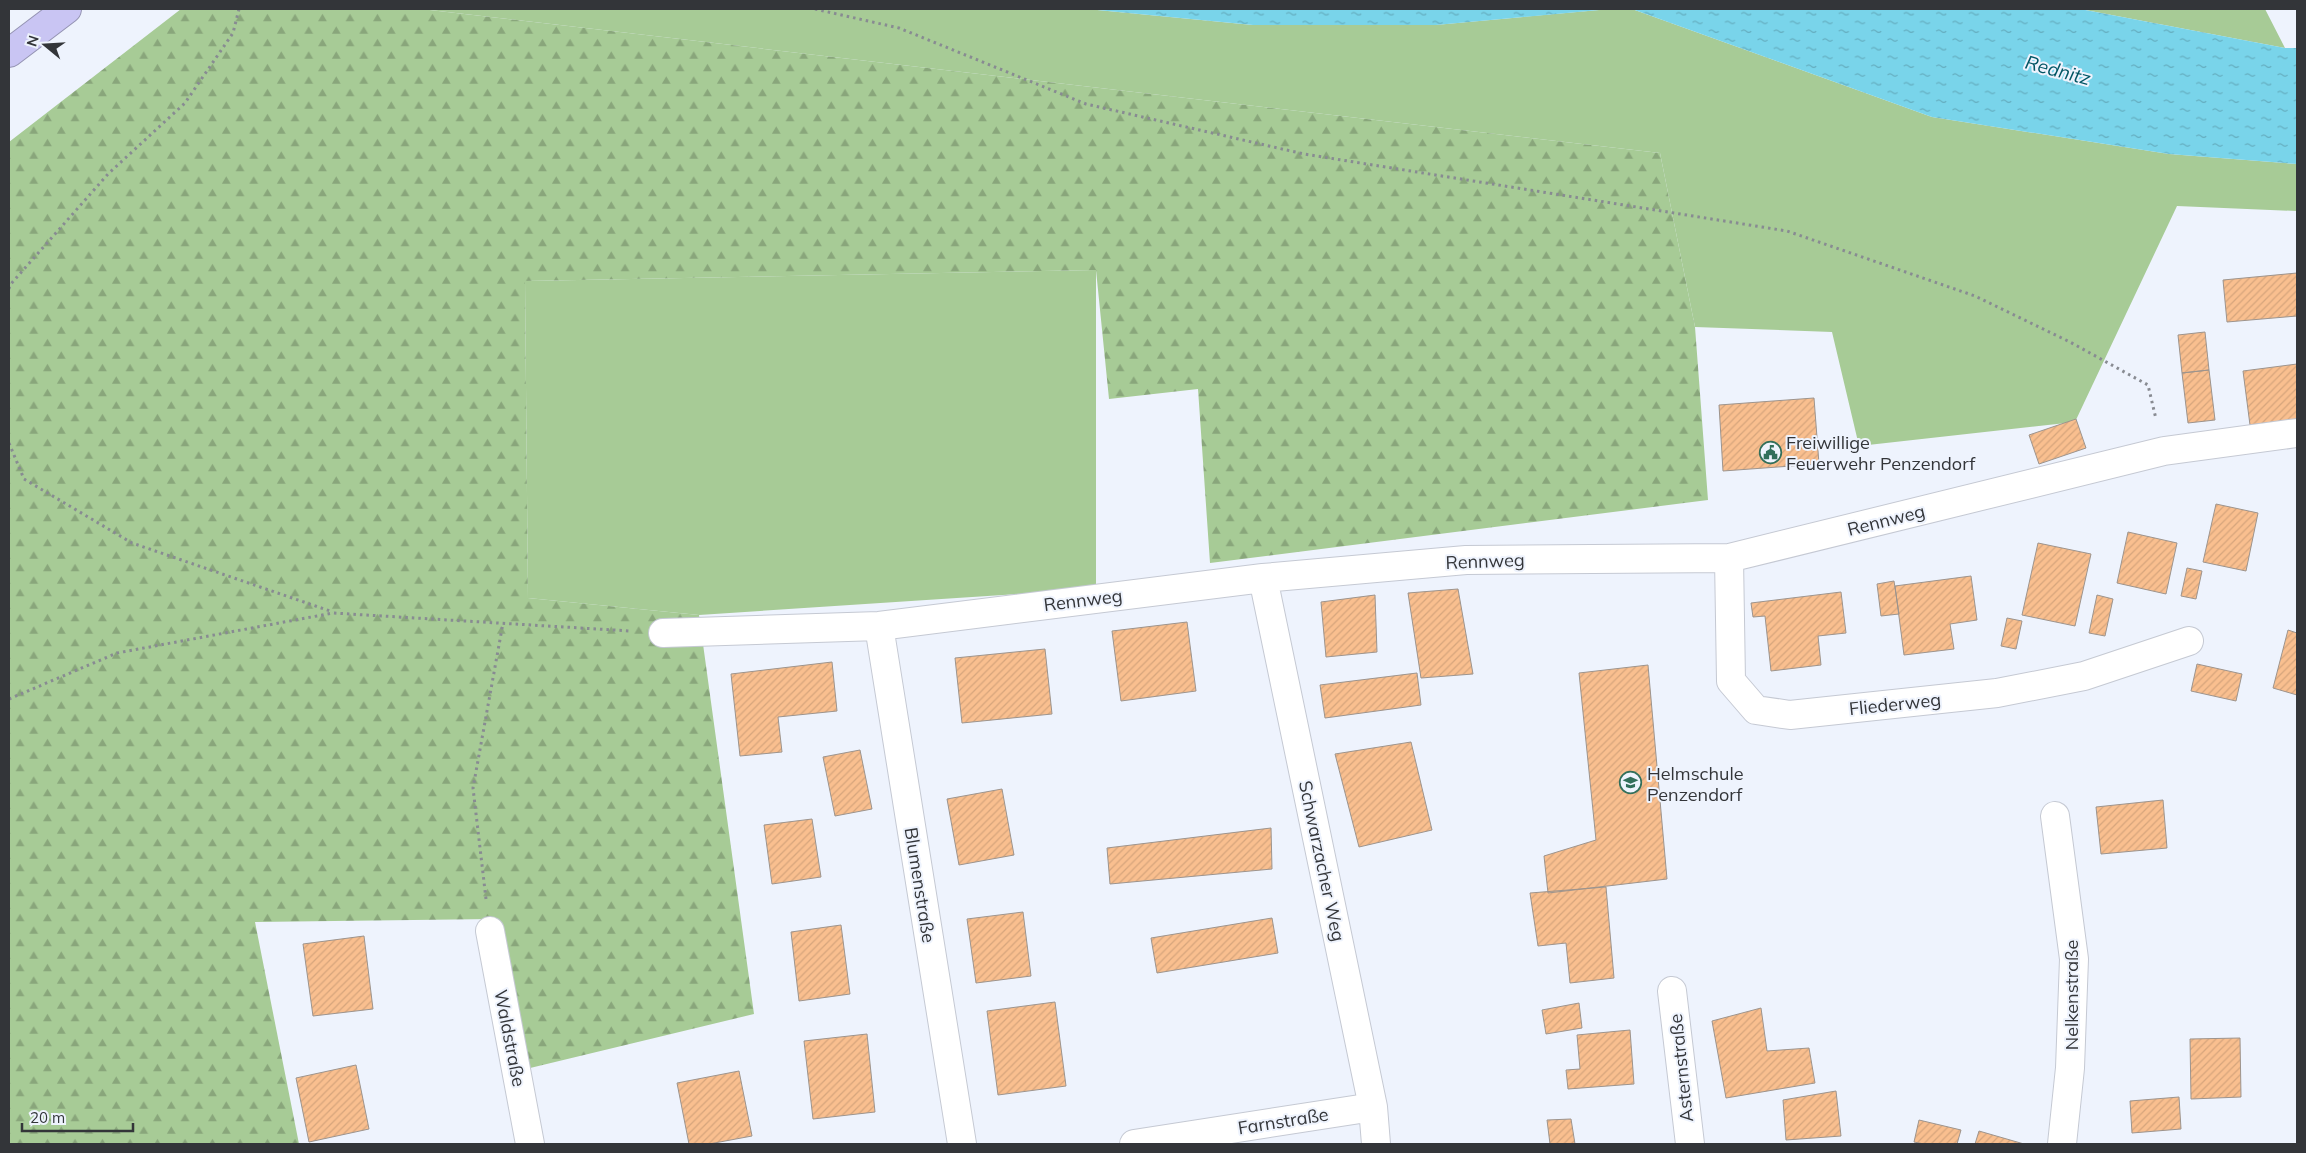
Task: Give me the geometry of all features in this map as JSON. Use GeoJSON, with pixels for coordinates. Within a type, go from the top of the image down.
{"type":"FeatureCollection","features":[{"type":"Feature","properties":{"kind":"highway"},"geometry":{"type":"LineString","coordinates":[[9,53],[67,9]]}},
{"type":"Feature","properties":{"kind":"street","name":"Rennweg"},"geometry":{"type":"LineString","coordinates":[[663,633],[879,626],[1263,578],[1466,560],[1729,558],[2164,451],[2297,433]]}},
{"type":"Feature","properties":{"kind":"street","name":"Fliederweg"},"geometry":{"type":"LineString","coordinates":[[1729,558],[1730,681],[1756,710],[1790,715],[1997,693],[2084,676],[2189,641]]}},
{"type":"Feature","properties":{"kind":"street","name":"Schwarzacher Weg"},"geometry":{"type":"LineString","coordinates":[[1263,578],[1373,1107],[1376,1144]]}},
{"type":"Feature","properties":{"kind":"street","name":"Blumenstraße"},"geometry":{"type":"LineString","coordinates":[[879,626],[962,1144]]}},
{"type":"Feature","properties":{"kind":"street","name":"Nelkenstraße"},"geometry":{"type":"LineString","coordinates":[[2055,816],[2074,959],[2070,1068],[2062,1144]]}},
{"type":"Feature","properties":{"kind":"street","name":"Waldstraße"},"geometry":{"type":"LineString","coordinates":[[490,931],[530,1144]]}},
{"type":"Feature","properties":{"kind":"street","name":"Asternstraße"},"geometry":{"type":"LineString","coordinates":[[1672,991],[1690,1144]]}},
{"type":"Feature","properties":{"kind":"street","name":"Farnstraße"},"geometry":{"type":"LineString","coordinates":[[1134,1144],[1373,1107]]}},
{"type":"Feature","properties":{"kind":"path"},"geometry":{"type":"LineString","coordinates":[[9,289],[17,277],[108,174],[184,103],[233,33],[239,9]]}},
{"type":"Feature","properties":{"kind":"path"},"geometry":{"type":"LineString","coordinates":[[815,9],[899,28],[1086,104],[1304,154],[1786,231],[1975,296],[2070,342],[2148,385],[2164,451]]}},
{"type":"Feature","properties":{"kind":"path"},"geometry":{"type":"LineString","coordinates":[[9,443],[24,479],[132,543],[333,612]]}},
{"type":"Feature","properties":{"kind":"path"},"geometry":{"type":"LineString","coordinates":[[9,699],[117,653],[333,612],[663,633]]}},
{"type":"Feature","properties":{"kind":"path"},"geometry":{"type":"LineString","coordinates":[[490,931],[473,788],[503,623]]}},
{"type":"Feature","properties":{"kind":"green space"},"geometry":{"type":"Polygon","coordinates":[[[181,9],[421,9],[1660,153],[1695,327],[1708,500],[1210,563],[1198,389],[1109,399],[1096,270],[525,281],[528,598],[699,615],[754,1014],[526,1069],[493,919],[255,922],[299,1144],[9,1144],[9,142],[181,9]]]}},
{"type":"Feature","properties":{"kind":"green space"},"geometry":{"type":"Polygon","coordinates":[[[421,9],[1087,9],[1253,25],[1435,25],[1610,9],[1632,9],[1932,117],[2169,154],[2297,164],[2297,211],[2177,206],[2075,422],[1859,446],[1832,332],[1695,327],[1660,153],[421,9]]]}},
{"type":"Feature","properties":{"kind":"green space"},"geometry":{"type":"Polygon","coordinates":[[[2080,9],[2265,9],[2285,48],[2080,9]]]}},
{"type":"Feature","properties":{"kind":"green space"},"geometry":{"type":"Polygon","coordinates":[[[1096,270],[1096,589],[699,615],[528,598],[525,281],[1096,270]]]}},
{"type":"Feature","properties":{"kind":"water"},"geometry":{"type":"Polygon","coordinates":[[[1087,9],[1610,9],[1436,25],[1253,25],[1087,9]]]}},
{"type":"Feature","properties":{"kind":"water","name":"Rednitz"},"geometry":{"type":"Polygon","coordinates":[[[1632,9],[2080,9],[2285,48],[2297,48],[2297,164],[2169,154],[1932,117],[1632,9]]]}},
{"type":"Feature","properties":{"kind":"building"},"geometry":{"type":"Polygon","coordinates":[[[2297,273],[2297,316],[2227,322],[2223,280],[2297,273]]]}},
{"type":"Feature","properties":{"kind":"building"},"geometry":{"type":"Polygon","coordinates":[[[2205,332],[2209,370],[2182,373],[2178,335],[2205,332]]]}},
{"type":"Feature","properties":{"kind":"building"},"geometry":{"type":"Polygon","coordinates":[[[2297,364],[2297,419],[2250,425],[2243,371],[2297,364]]]}},
{"type":"Feature","properties":{"kind":"building"},"geometry":{"type":"Polygon","coordinates":[[[2209,370],[2215,420],[2188,423],[2182,373],[2209,370]]]}},
{"type":"Feature","properties":{"kind":"building"},"geometry":{"type":"Polygon","coordinates":[[[1814,398],[1819,464],[1723,471],[1719,405],[1814,398]]]}},
{"type":"Feature","properties":{"kind":"building"},"geometry":{"type":"Polygon","coordinates":[[[2076,419],[2086,448],[2039,464],[2029,435],[2076,419]]]}},
{"type":"Feature","properties":{"kind":"building"},"geometry":{"type":"Polygon","coordinates":[[[2216,504],[2258,513],[2246,571],[2203,562],[2216,504]]]}},
{"type":"Feature","properties":{"kind":"building"},"geometry":{"type":"Polygon","coordinates":[[[2128,532],[2177,543],[2166,594],[2117,583],[2128,532]]]}},
{"type":"Feature","properties":{"kind":"building"},"geometry":{"type":"Polygon","coordinates":[[[2038,543],[2091,554],[2075,626],[2022,615],[2038,543]]]}},
{"type":"Feature","properties":{"kind":"building"},"geometry":{"type":"Polygon","coordinates":[[[2187,568],[2202,571],[2196,599],[2181,596],[2187,568]]]}},
{"type":"Feature","properties":{"kind":"building"},"geometry":{"type":"Polygon","coordinates":[[[1971,576],[1977,620],[1950,624],[1954,649],[1904,655],[1895,586],[1971,576]]]}},
{"type":"Feature","properties":{"kind":"building"},"geometry":{"type":"Polygon","coordinates":[[[1894,581],[1899,614],[1881,616],[1877,584],[1894,581]]]}},
{"type":"Feature","properties":{"kind":"building"},"geometry":{"type":"Polygon","coordinates":[[[1458,589],[1473,674],[1421,678],[1408,593],[1458,589]]]}},
{"type":"Feature","properties":{"kind":"building"},"geometry":{"type":"Polygon","coordinates":[[[1841,592],[1846,633],[1818,636],[1821,665],[1771,671],[1765,616],[1753,617],[1751,603],[1841,592]]]}},
{"type":"Feature","properties":{"kind":"building"},"geometry":{"type":"Polygon","coordinates":[[[1375,595],[1377,652],[1326,657],[1321,602],[1375,595]]]}},
{"type":"Feature","properties":{"kind":"building"},"geometry":{"type":"Polygon","coordinates":[[[2097,595],[2113,599],[2105,636],[2089,633],[2097,595]]]}},
{"type":"Feature","properties":{"kind":"building"},"geometry":{"type":"Polygon","coordinates":[[[2007,618],[2022,621],[2016,649],[2001,646],[2007,618]]]}},
{"type":"Feature","properties":{"kind":"building"},"geometry":{"type":"Polygon","coordinates":[[[1187,622],[1196,691],[1121,701],[1112,631],[1187,622]]]}},
{"type":"Feature","properties":{"kind":"building"},"geometry":{"type":"Polygon","coordinates":[[[2288,630],[2297,633],[2297,695],[2273,688],[2288,630]]]}},
{"type":"Feature","properties":{"kind":"building"},"geometry":{"type":"Polygon","coordinates":[[[1045,649],[1052,714],[962,723],[955,658],[1045,649]]]}},
{"type":"Feature","properties":{"kind":"building"},"geometry":{"type":"Polygon","coordinates":[[[832,662],[837,711],[778,717],[782,752],[740,756],[731,674],[832,662]]]}},
{"type":"Feature","properties":{"kind":"building"},"geometry":{"type":"Polygon","coordinates":[[[2197,664],[2242,674],[2236,701],[2191,691],[2197,664]]]}},
{"type":"Feature","properties":{"kind":"building"},"geometry":{"type":"Polygon","coordinates":[[[1648,665],[1667,879],[1548,893],[1544,856],[1596,840],[1579,673],[1648,665]]]}},
{"type":"Feature","properties":{"kind":"building"},"geometry":{"type":"Polygon","coordinates":[[[1417,673],[1421,705],[1325,718],[1320,685],[1417,673]]]}},
{"type":"Feature","properties":{"kind":"building"},"geometry":{"type":"Polygon","coordinates":[[[1411,742],[1432,830],[1359,847],[1335,754],[1411,742]]]}},
{"type":"Feature","properties":{"kind":"building"},"geometry":{"type":"Polygon","coordinates":[[[860,750],[872,809],[835,816],[823,757],[860,750]]]}},
{"type":"Feature","properties":{"kind":"building"},"geometry":{"type":"Polygon","coordinates":[[[1002,789],[1014,855],[959,865],[947,799],[1002,789]]]}},
{"type":"Feature","properties":{"kind":"building"},"geometry":{"type":"Polygon","coordinates":[[[2163,800],[2167,848],[2101,854],[2096,807],[2163,800]]]}},
{"type":"Feature","properties":{"kind":"building"},"geometry":{"type":"Polygon","coordinates":[[[812,819],[821,877],[772,884],[764,825],[812,819]]]}},
{"type":"Feature","properties":{"kind":"building"},"geometry":{"type":"Polygon","coordinates":[[[1271,828],[1272,869],[1110,884],[1107,848],[1271,828]]]}},
{"type":"Feature","properties":{"kind":"building"},"geometry":{"type":"Polygon","coordinates":[[[1606,887],[1614,978],[1570,983],[1566,943],[1538,946],[1530,893],[1606,887]]]}},
{"type":"Feature","properties":{"kind":"building"},"geometry":{"type":"Polygon","coordinates":[[[1023,912],[1031,976],[976,983],[967,919],[1023,912]]]}},
{"type":"Feature","properties":{"kind":"building"},"geometry":{"type":"Polygon","coordinates":[[[1272,918],[1278,953],[1157,973],[1151,938],[1272,918]]]}},
{"type":"Feature","properties":{"kind":"building"},"geometry":{"type":"Polygon","coordinates":[[[841,925],[850,994],[799,1001],[791,932],[841,925]]]}},
{"type":"Feature","properties":{"kind":"building"},"geometry":{"type":"Polygon","coordinates":[[[364,936],[373,1009],[313,1016],[303,944],[364,936]]]}},
{"type":"Feature","properties":{"kind":"building"},"geometry":{"type":"Polygon","coordinates":[[[1055,1002],[1066,1086],[998,1095],[987,1011],[1055,1002]]]}},
{"type":"Feature","properties":{"kind":"building"},"geometry":{"type":"Polygon","coordinates":[[[1579,1003],[1582,1028],[1546,1034],[1542,1010],[1579,1003]]]}},
{"type":"Feature","properties":{"kind":"building"},"geometry":{"type":"Polygon","coordinates":[[[1761,1008],[1767,1051],[1809,1048],[1815,1083],[1726,1098],[1712,1021],[1761,1008]]]}},
{"type":"Feature","properties":{"kind":"building"},"geometry":{"type":"Polygon","coordinates":[[[1630,1030],[1634,1084],[1568,1089],[1566,1070],[1580,1069],[1577,1035],[1630,1030]]]}},
{"type":"Feature","properties":{"kind":"building"},"geometry":{"type":"Polygon","coordinates":[[[867,1034],[875,1112],[813,1119],[804,1041],[867,1034]]]}},
{"type":"Feature","properties":{"kind":"building"},"geometry":{"type":"Polygon","coordinates":[[[2240,1038],[2241,1097],[2191,1099],[2190,1039],[2240,1038]]]}},
{"type":"Feature","properties":{"kind":"building"},"geometry":{"type":"Polygon","coordinates":[[[356,1065],[369,1129],[309,1142],[296,1078],[356,1065]]]}},
{"type":"Feature","properties":{"kind":"building"},"geometry":{"type":"Polygon","coordinates":[[[739,1071],[752,1136],[709,1144],[689,1144],[677,1083],[739,1071]]]}},
{"type":"Feature","properties":{"kind":"building"},"geometry":{"type":"Polygon","coordinates":[[[1836,1091],[1841,1136],[1786,1140],[1783,1100],[1836,1091]]]}},
{"type":"Feature","properties":{"kind":"building"},"geometry":{"type":"Polygon","coordinates":[[[2179,1097],[2181,1129],[2132,1133],[2130,1101],[2179,1097]]]}},
{"type":"Feature","properties":{"kind":"building"},"geometry":{"type":"Polygon","coordinates":[[[1571,1119],[1575,1144],[1550,1144],[1547,1120],[1571,1119]]]}},
{"type":"Feature","properties":{"kind":"building"},"geometry":{"type":"Polygon","coordinates":[[[1919,1120],[1961,1130],[1957,1144],[1924,1144],[1914,1142],[1919,1120]]]}},
{"type":"Feature","properties":{"kind":"building"},"geometry":{"type":"Polygon","coordinates":[[[1979,1131],[2024,1144],[1975,1144],[1979,1131]]]}},
{"type":"Feature","properties":{"kind":"place","name":"Freiwillige Feuerwehr Penzendorf"},"geometry":{"type":"Point","coordinates":[1770,452]}},
{"type":"Feature","properties":{"kind":"place","name":"Helmschule Penzendorf"},"geometry":{"type":"Point","coordinates":[1631,783]}}]}
